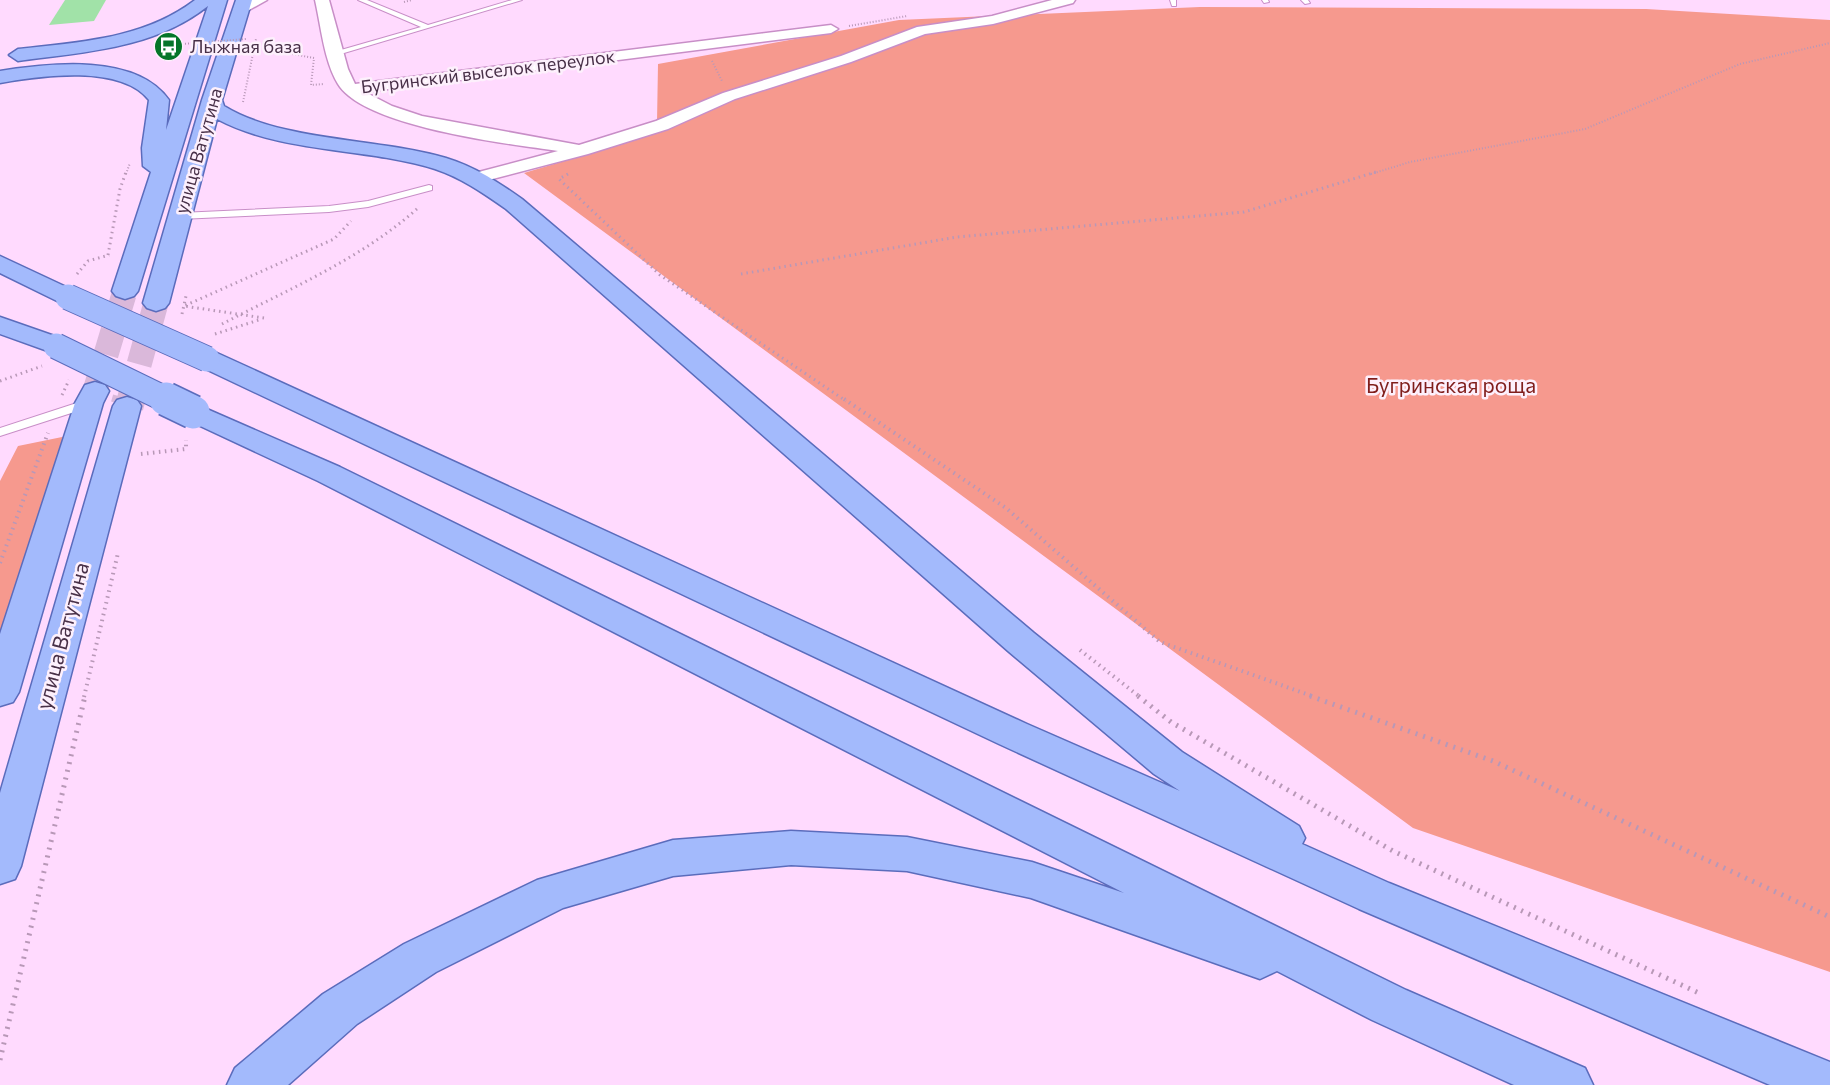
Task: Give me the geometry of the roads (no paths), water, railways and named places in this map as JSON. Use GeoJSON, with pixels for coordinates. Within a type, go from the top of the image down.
{"type":"FeatureCollection","features":[{"type":"Feature","properties":{"kind":"main road"},"geometry":{"type":"LineString","coordinates":[[0,58],[147,33],[188,17],[206,0]]}},
{"type":"Feature","properties":{"kind":"main road","name":"улица Ватутина"},"geometry":{"type":"LineString","coordinates":[[125,291],[219,0]]}},
{"type":"Feature","properties":{"kind":"main road","name":"улица Ватутина"},"geometry":{"type":"LineString","coordinates":[[156,303],[212,100],[249,2]]}},
{"type":"Feature","properties":{"kind":"main road"},"geometry":{"type":"LineString","coordinates":[[0,77],[51,71],[110,73],[142,84],[157,94],[159,99],[153,148],[156,190]]}},
{"type":"Feature","properties":{"kind":"main road"},"geometry":{"type":"LineString","coordinates":[[212,100],[215,109],[225,116],[257,129],[404,155],[439,163],[477,178],[514,204],[1020,642],[1168,763],[1374,896]]}},
{"type":"Feature","properties":{"kind":"main road"},"geometry":{"type":"LineString","coordinates":[[0,263],[71,287],[211,347],[1013,734],[1374,896],[1827,1085]]}},
{"type":"Feature","properties":{"kind":"main road"},"geometry":{"type":"LineString","coordinates":[[1,325],[52,355],[193,412],[329,474],[1389,1005],[1568,1085]]}},
{"type":"Feature","properties":{"kind":"main road","name":"улица Ватутина"},"geometry":{"type":"LineString","coordinates":[[0,692],[84,391]]}},
{"type":"Feature","properties":{"kind":"main road","name":"улица Ватутина"},"geometry":{"type":"LineString","coordinates":[[0,866],[127,406]]}},
{"type":"Feature","properties":{"kind":"main road"},"geometry":{"type":"LineString","coordinates":[[252,1085],[340,1009],[420,958],[552,893],[673,858],[791,848],[907,854],[1032,880],[1389,1005]]}},
{"type":"Feature","properties":{"kind":"street"},"geometry":{"type":"LineString","coordinates":[[322,0],[347,85]]}},
{"type":"Feature","properties":{"kind":"street"},"geometry":{"type":"LineString","coordinates":[[477,178],[582,150],[662,125],[729,96],[846,59],[921,30],[993,20],[1058,1]]}},
{"type":"Feature","properties":{"kind":"street","name":"Бугринский выселок переулок"},"geometry":{"type":"LineString","coordinates":[[347,85],[705,47],[831,29]]}},
{"type":"Feature","properties":{"kind":"street","name":"Бугринский выселок переулок"},"geometry":{"type":"LineString","coordinates":[[347,85],[360,98],[378,107],[413,117],[582,150]]}},
{"type":"Feature","properties":{"kind":"lane"},"geometry":{"type":"LineString","coordinates":[[361,0],[427,27]]}},
{"type":"Feature","properties":{"kind":"lane"},"geometry":{"type":"LineString","coordinates":[[495,0],[506,4]]}},
{"type":"Feature","properties":{"kind":"lane"},"geometry":{"type":"LineString","coordinates":[[337,54],[519,0]]}},
{"type":"Feature","properties":{"kind":"lane"},"geometry":{"type":"LineString","coordinates":[[180,216],[329,209],[368,204],[429,188]]}},
{"type":"Feature","properties":{"kind":"lane"},"geometry":{"type":"LineString","coordinates":[[0,432],[54,415],[84,391]]}},
{"type":"Feature","properties":{"kind":"tunnel"},"geometry":{"type":"LineString","coordinates":[[95,391],[125,291]]}},
{"type":"Feature","properties":{"kind":"tunnel"},"geometry":{"type":"LineString","coordinates":[[129,401],[156,303]]}},
{"type":"Feature","properties":{"kind":"tunnel"},"geometry":{"type":"LineString","coordinates":[[127,406],[129,399]]}},
{"type":"Feature","properties":{"kind":"place","name":"Лыжная база"},"geometry":{"type":"Point","coordinates":[169,47]}},
{"type":"Feature","properties":{"kind":"park label","name":"Бугринская роща"},"geometry":{"type":"Point","coordinates":[1451,386]}}]}
